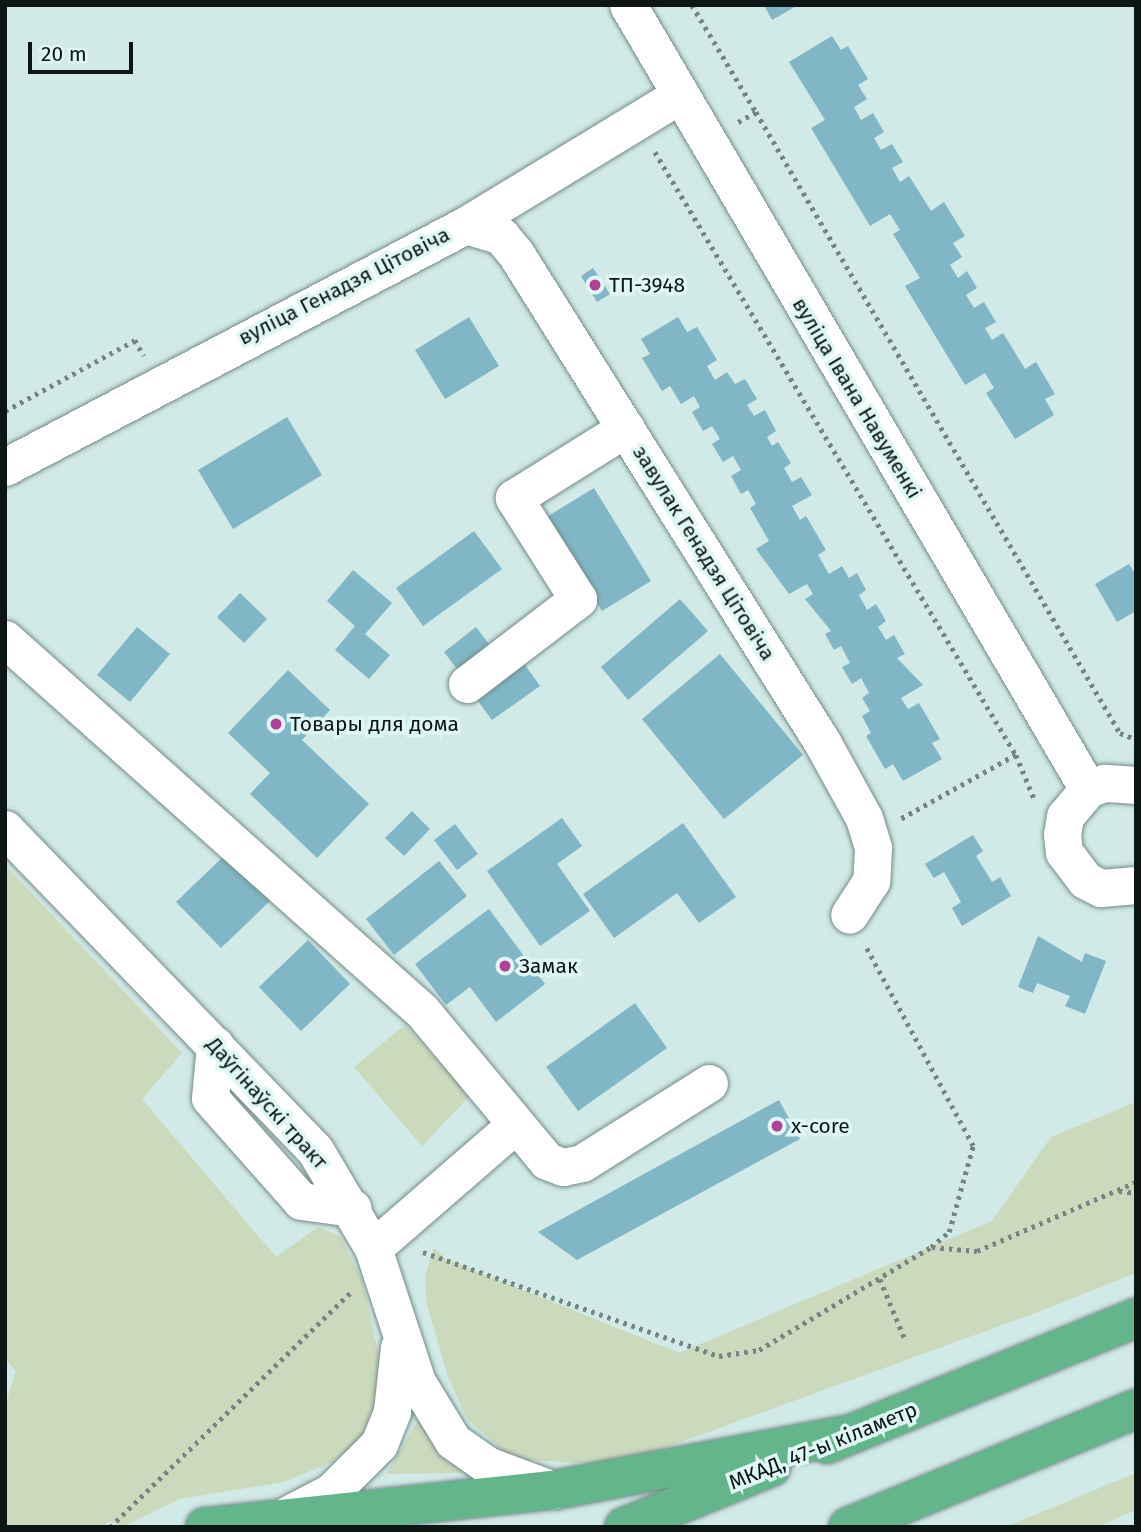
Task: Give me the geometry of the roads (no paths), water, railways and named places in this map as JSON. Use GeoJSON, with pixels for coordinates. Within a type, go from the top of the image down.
{"type":"FeatureCollection","features":[{"type":"Feature","properties":{"kind":"highway","name":"МКАД, 47-ы кіламетр"},"geometry":{"type":"LineString","coordinates":[[624,1527],[1136,1318]]}},
{"type":"Feature","properties":{"kind":"highway"},"geometry":{"type":"LineString","coordinates":[[848,1527],[1136,1409]]}},
{"type":"Feature","properties":{"kind":"highway"},"geometry":{"type":"LineString","coordinates":[[205,1527],[289,1514],[554,1490],[850,1434]]}},
{"type":"Feature","properties":{"kind":"street","name":"вуліца Івана Навуменкі"},"geometry":{"type":"LineString","coordinates":[[628,5],[704,141],[1088,789]]}},
{"type":"Feature","properties":{"kind":"street","name":"вуліца Генадзя Цітовіча"},"geometry":{"type":"LineString","coordinates":[[5,467],[466,225],[678,96]]}},
{"type":"Feature","properties":{"kind":"street","name":"завулак Генадзя Цітовіча"},"geometry":{"type":"LineString","coordinates":[[466,225],[501,236],[516,254],[822,742],[869,837],[871,881],[849,915]]}},
{"type":"Feature","properties":{"kind":"street"},"geometry":{"type":"LineString","coordinates":[[467,684],[578,598],[514,498],[626,428]]}},
{"type":"Feature","properties":{"kind":"street"},"geometry":{"type":"LineString","coordinates":[[5,639],[422,1011],[547,1161],[563,1167],[582,1163],[709,1083]]}},
{"type":"Feature","properties":{"kind":"street"},"geometry":{"type":"LineString","coordinates":[[1136,785],[1104,783],[1088,789],[1065,816],[1064,852],[1085,880],[1101,887],[1136,886]]}},
{"type":"Feature","properties":{"kind":"street","name":"Даўгінаўскі тракт"},"geometry":{"type":"LineString","coordinates":[[5,829],[315,1150],[353,1208],[385,1238],[399,1324],[417,1382],[453,1441],[487,1465],[554,1490]]}},
{"type":"Feature","properties":{"kind":"street"},"geometry":{"type":"LineString","coordinates":[[385,1238],[516,1124]]}},
{"type":"Feature","properties":{"kind":"street"},"geometry":{"type":"LineString","coordinates":[[289,1514],[331,1492],[379,1444],[394,1399],[399,1324]]}},
{"type":"Feature","properties":{"kind":"place","name":"ТП-3948"},"geometry":{"type":"Point","coordinates":[595,285]}},
{"type":"Feature","properties":{"kind":"place","name":"Товары для дома"},"geometry":{"type":"Point","coordinates":[276,724]}},
{"type":"Feature","properties":{"kind":"place","name":"Замак"},"geometry":{"type":"Point","coordinates":[505,966]}},
{"type":"Feature","properties":{"kind":"place","name":"x-core"},"geometry":{"type":"Point","coordinates":[777,1126]}}]}
